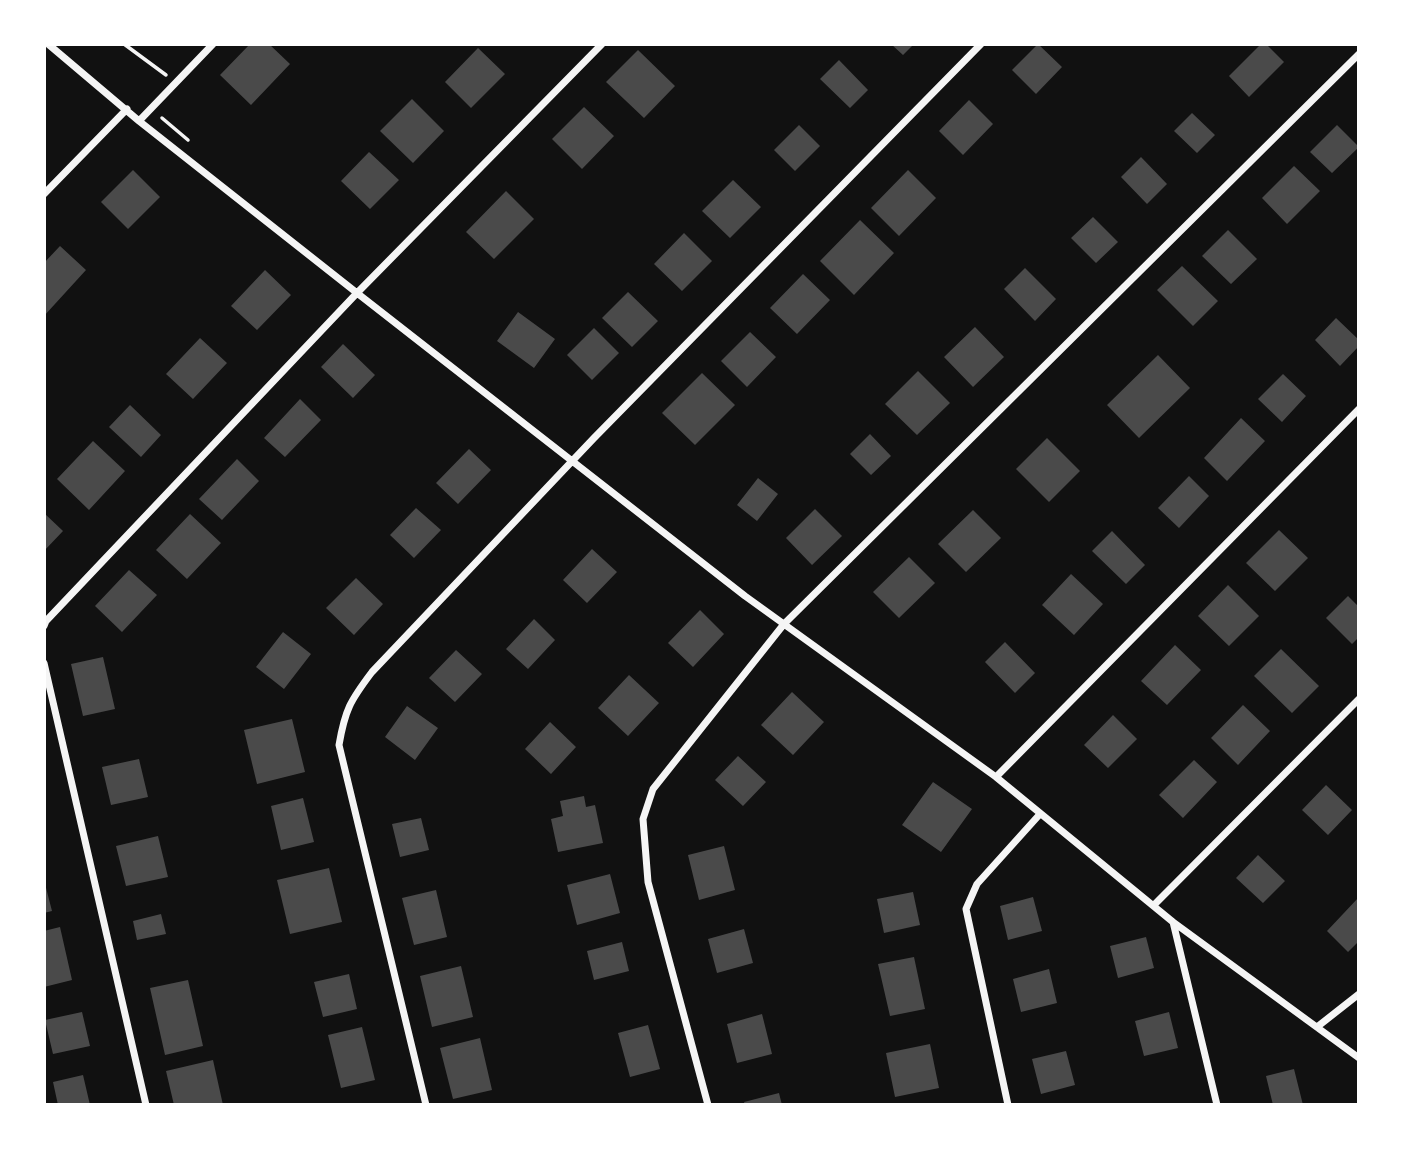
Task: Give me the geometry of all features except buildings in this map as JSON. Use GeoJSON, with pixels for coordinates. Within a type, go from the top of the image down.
{"type":"FeatureCollection","features":[{"type":"Feature","properties":{"kind":"street"},"geometry":{"type":"LineString","coordinates":[[48,44],[139,121],[357,293],[784,624],[996,777],[1173,922],[1359,1058]]}},
{"type":"Feature","properties":{"kind":"street"},"geometry":{"type":"LineString","coordinates":[[139,121],[213,44]]}},
{"type":"Feature","properties":{"kind":"street"},"geometry":{"type":"LineString","coordinates":[[44,626],[357,293],[603,44]]}},
{"type":"Feature","properties":{"kind":"street"},"geometry":{"type":"LineString","coordinates":[[426,1105],[339,745],[344,717],[354,696],[372,673],[573,460],[981,44]]}},
{"type":"Feature","properties":{"kind":"street"},"geometry":{"type":"LineString","coordinates":[[708,1105],[649,882],[643,819],[653,789],[784,624],[1359,54]]}},
{"type":"Feature","properties":{"kind":"street"},"geometry":{"type":"LineString","coordinates":[[44,194],[127,109]]}},
{"type":"Feature","properties":{"kind":"street"},"geometry":{"type":"LineString","coordinates":[[996,777],[1359,409]]}},
{"type":"Feature","properties":{"kind":"street"},"geometry":{"type":"LineString","coordinates":[[44,663],[146,1105]]}},
{"type":"Feature","properties":{"kind":"street"},"geometry":{"type":"LineString","coordinates":[[1154,905],[1359,699]]}},
{"type":"Feature","properties":{"kind":"street"},"geometry":{"type":"LineString","coordinates":[[1009,1105],[966,909],[977,884],[1041,814]]}},
{"type":"Feature","properties":{"kind":"street"},"geometry":{"type":"LineString","coordinates":[[1173,922],[1217,1105]]}},
{"type":"Feature","properties":{"kind":"street"},"geometry":{"type":"LineString","coordinates":[[1317,1027],[1359,994]]}},
{"type":"Feature","properties":{"kind":"path"},"geometry":{"type":"LineString","coordinates":[[124,44],[176,83]]}}]}
